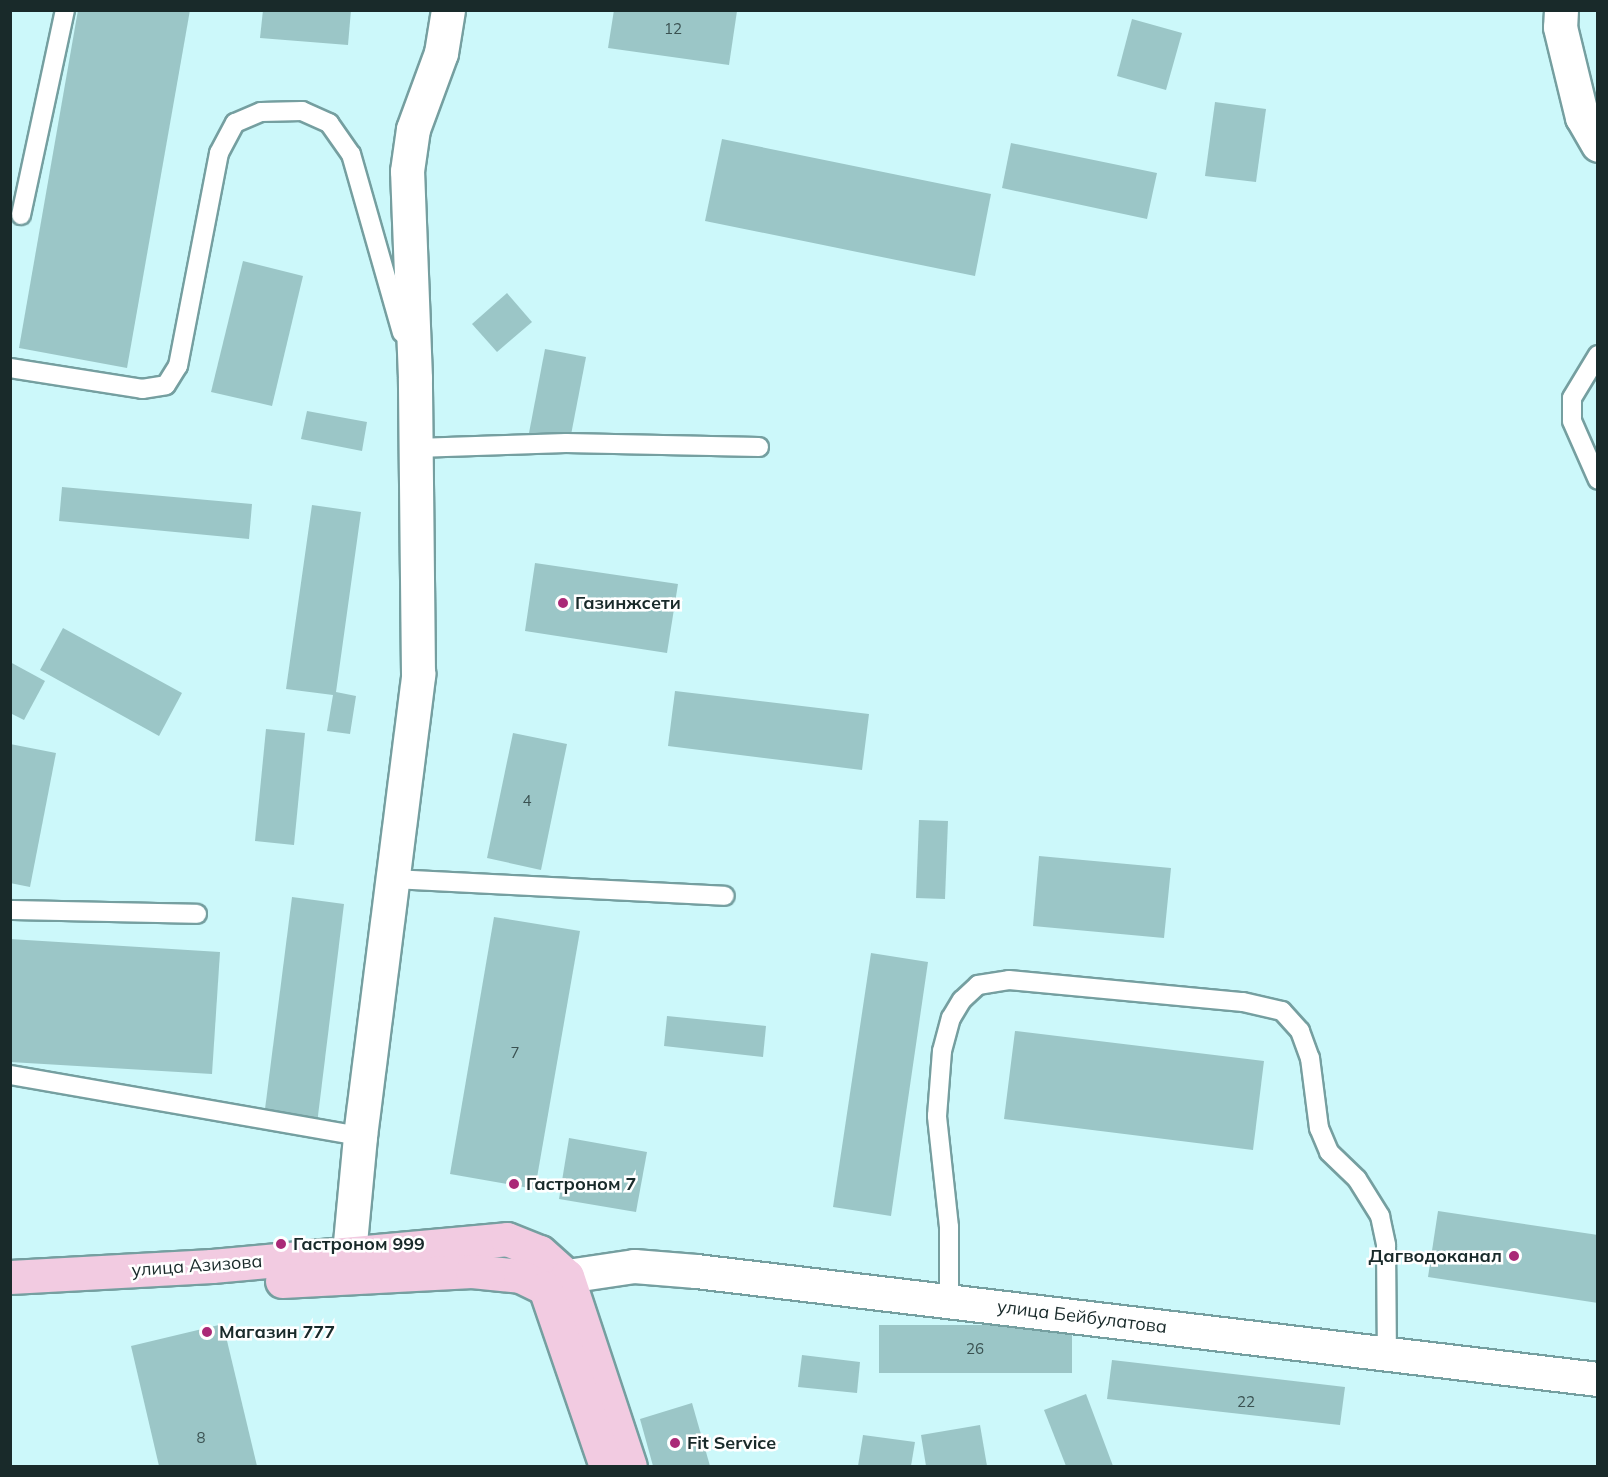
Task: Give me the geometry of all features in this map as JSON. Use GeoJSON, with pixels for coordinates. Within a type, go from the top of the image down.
{"type":"FeatureCollection","features":[{"type":"Feature","properties":{"kind":"main road","name":"улица Азизова"},"geometry":{"type":"LineString","coordinates":[[10,1276],[212,1266],[507,1239],[540,1252],[567,1276]]}},
{"type":"Feature","properties":{"kind":"main road","name":"улица Азизова"},"geometry":{"type":"LineString","coordinates":[[10,1299],[472,1270],[520,1276],[545,1288],[606,1467]]}},
{"type":"Feature","properties":{"kind":"main road"},"geometry":{"type":"LineString","coordinates":[[567,1276],[630,1467]]}},
{"type":"Feature","properties":{"kind":"street"},"geometry":{"type":"LineString","coordinates":[[349,1253],[360,1136],[418,674],[415,378],[407,171],[413,129],[441,53],[448,10]]}},
{"type":"Feature","properties":{"kind":"street"},"geometry":{"type":"LineString","coordinates":[[1561,10],[1560,27],[1582,117],[1598,145]]}},
{"type":"Feature","properties":{"kind":"street","name":"улица Бейбулатова"},"geometry":{"type":"LineString","coordinates":[[567,1276],[634,1266],[949,1301],[1598,1379]]}},
{"type":"Feature","properties":{"kind":"lane"},"geometry":{"type":"LineString","coordinates":[[21,215],[65,10]]}},
{"type":"Feature","properties":{"kind":"lane"},"geometry":{"type":"LineString","coordinates":[[10,368],[142,389],[166,385],[178,366],[219,153],[235,123],[261,112],[303,111],[329,123],[351,154],[415,378]]}},
{"type":"Feature","properties":{"kind":"lane"},"geometry":{"type":"LineString","coordinates":[[1598,355],[1572,398],[1572,421],[1598,480]]}},
{"type":"Feature","properties":{"kind":"lane"},"geometry":{"type":"LineString","coordinates":[[416,448],[566,443],[759,447]]}},
{"type":"Feature","properties":{"kind":"lane"},"geometry":{"type":"LineString","coordinates":[[392,879],[725,896]]}},
{"type":"Feature","properties":{"kind":"lane"},"geometry":{"type":"LineString","coordinates":[[10,910],[197,914]]}},
{"type":"Feature","properties":{"kind":"lane"},"geometry":{"type":"LineString","coordinates":[[949,1301],[950,1237],[937,1116],[942,1051],[951,1018],[962,1000],[978,986],[1009,980],[1243,1002],[1282,1011],[1300,1031],[1310,1058],[1319,1128],[1329,1152],[1357,1179],[1380,1216],[1386,1245],[1387,1353]]}},
{"type":"Feature","properties":{"kind":"lane"},"geometry":{"type":"LineString","coordinates":[[10,1075],[360,1136]]}},
{"type":"Feature","properties":{"kind":"building"},"geometry":{"type":"Polygon","coordinates":[[[78,10],[190,10],[127,368],[19,348],[78,10]]]}},
{"type":"Feature","properties":{"kind":"building"},"geometry":{"type":"Polygon","coordinates":[[[263,10],[351,10],[348,45],[260,38],[263,10]]]}},
{"type":"Feature","properties":{"kind":"building"},"geometry":{"type":"Polygon","coordinates":[[[614,10],[737,11],[729,65],[608,48],[614,10]]]}},
{"type":"Feature","properties":{"kind":"building"},"geometry":{"type":"Polygon","coordinates":[[[1132,19],[1182,33],[1166,90],[1117,76],[1132,19]]]}},
{"type":"Feature","properties":{"kind":"building"},"geometry":{"type":"Polygon","coordinates":[[[1215,102],[1266,109],[1256,182],[1205,176],[1215,102]]]}},
{"type":"Feature","properties":{"kind":"building"},"geometry":{"type":"Polygon","coordinates":[[[722,139],[991,194],[975,276],[705,221],[722,139]]]}},
{"type":"Feature","properties":{"kind":"building"},"geometry":{"type":"Polygon","coordinates":[[[1011,143],[1157,173],[1147,219],[1002,188],[1011,143]]]}},
{"type":"Feature","properties":{"kind":"building"},"geometry":{"type":"Polygon","coordinates":[[[243,261],[303,276],[272,406],[211,392],[243,261]]]}},
{"type":"Feature","properties":{"kind":"building"},"geometry":{"type":"Polygon","coordinates":[[[507,293],[532,322],[497,352],[472,324],[507,293]]]}},
{"type":"Feature","properties":{"kind":"building"},"geometry":{"type":"Polygon","coordinates":[[[545,349],[586,357],[570,440],[529,433],[545,349]]]}},
{"type":"Feature","properties":{"kind":"building"},"geometry":{"type":"Polygon","coordinates":[[[307,411],[367,422],[362,451],[301,439],[307,411]]]}},
{"type":"Feature","properties":{"kind":"building"},"geometry":{"type":"Polygon","coordinates":[[[62,487],[252,504],[249,539],[59,521],[62,487]]]}},
{"type":"Feature","properties":{"kind":"building"},"geometry":{"type":"Polygon","coordinates":[[[312,505],[361,512],[336,692],[356,696],[350,734],[327,731],[333,695],[286,689],[312,505]]]}},
{"type":"Feature","properties":{"kind":"building"},"geometry":{"type":"Polygon","coordinates":[[[535,563],[678,584],[667,653],[525,631],[535,563]]]}},
{"type":"Feature","properties":{"kind":"building"},"geometry":{"type":"Polygon","coordinates":[[[63,628],[182,693],[159,736],[40,670],[63,628]]]}},
{"type":"Feature","properties":{"kind":"building"},"geometry":{"type":"Polygon","coordinates":[[[10,662],[45,681],[24,720],[10,713],[10,662]]]}},
{"type":"Feature","properties":{"kind":"building"},"geometry":{"type":"Polygon","coordinates":[[[675,691],[869,714],[862,770],[668,746],[675,691]]]}},
{"type":"Feature","properties":{"kind":"building"},"geometry":{"type":"Polygon","coordinates":[[[266,729],[305,733],[294,845],[255,841],[266,729]]]}},
{"type":"Feature","properties":{"kind":"building"},"geometry":{"type":"Polygon","coordinates":[[[513,733],[567,744],[541,870],[487,858],[513,733]]]}},
{"type":"Feature","properties":{"kind":"building"},"geometry":{"type":"Polygon","coordinates":[[[10,744],[56,753],[30,887],[10,883],[10,744]]]}},
{"type":"Feature","properties":{"kind":"building"},"geometry":{"type":"Polygon","coordinates":[[[919,820],[948,821],[945,899],[916,898],[919,820]]]}},
{"type":"Feature","properties":{"kind":"building"},"geometry":{"type":"Polygon","coordinates":[[[1039,856],[1171,868],[1164,938],[1033,926],[1039,856]]]}},
{"type":"Feature","properties":{"kind":"building"},"geometry":{"type":"Polygon","coordinates":[[[292,897],[344,904],[317,1124],[264,1117],[292,897]]]}},
{"type":"Feature","properties":{"kind":"building"},"geometry":{"type":"Polygon","coordinates":[[[494,917],[580,931],[535,1189],[450,1174],[494,917]]]}},
{"type":"Feature","properties":{"kind":"building"},"geometry":{"type":"Polygon","coordinates":[[[10,939],[220,952],[212,1074],[10,1062],[10,939]]]}},
{"type":"Feature","properties":{"kind":"building"},"geometry":{"type":"Polygon","coordinates":[[[871,953],[928,962],[891,1216],[833,1207],[871,953]]]}},
{"type":"Feature","properties":{"kind":"building"},"geometry":{"type":"Polygon","coordinates":[[[667,1016],[766,1026],[763,1057],[664,1046],[667,1016]]]}},
{"type":"Feature","properties":{"kind":"building"},"geometry":{"type":"Polygon","coordinates":[[[1015,1031],[1264,1061],[1253,1150],[1004,1119],[1015,1031]]]}},
{"type":"Feature","properties":{"kind":"building"},"geometry":{"type":"Polygon","coordinates":[[[569,1138],[647,1152],[636,1212],[559,1199],[569,1138]]]}},
{"type":"Feature","properties":{"kind":"building","name":"Дагводоканал"},"geometry":{"type":"Polygon","coordinates":[[[1438,1211],[1598,1235],[1598,1303],[1428,1277],[1438,1211]]]}},
{"type":"Feature","properties":{"kind":"building"},"geometry":{"type":"Polygon","coordinates":[[[223,1324],[257,1466],[159,1466],[131,1346],[223,1324]]]}},
{"type":"Feature","properties":{"kind":"building"},"geometry":{"type":"Polygon","coordinates":[[[879,1325],[1072,1325],[1072,1373],[879,1373],[879,1325]]]}},
{"type":"Feature","properties":{"kind":"building"},"geometry":{"type":"Polygon","coordinates":[[[802,1355],[860,1362],[857,1393],[798,1387],[802,1355]]]}},
{"type":"Feature","properties":{"kind":"building"},"geometry":{"type":"Polygon","coordinates":[[[1112,1360],[1345,1387],[1340,1425],[1107,1399],[1112,1360]]]}},
{"type":"Feature","properties":{"kind":"building"},"geometry":{"type":"Polygon","coordinates":[[[1086,1394],[1113,1466],[1066,1466],[1044,1410],[1086,1394]]]}},
{"type":"Feature","properties":{"kind":"building","name":"Fit Service"},"geometry":{"type":"Polygon","coordinates":[[[692,1403],[710,1466],[653,1466],[640,1419],[692,1403]]]}},
{"type":"Feature","properties":{"kind":"building"},"geometry":{"type":"Polygon","coordinates":[[[980,1425],[987,1466],[926,1466],[921,1435],[980,1425]]]}},
{"type":"Feature","properties":{"kind":"building"},"geometry":{"type":"Polygon","coordinates":[[[863,1435],[915,1442],[911,1466],[858,1466],[863,1435]]]}},
{"type":"Feature","properties":{"kind":"place","name":"Газинжсети"},"geometry":{"type":"Point","coordinates":[563,603]}},
{"type":"Feature","properties":{"kind":"place","name":"Гастроном 7"},"geometry":{"type":"Point","coordinates":[514,1184]}},
{"type":"Feature","properties":{"kind":"place","name":"Гастроном 999"},"geometry":{"type":"Point","coordinates":[281,1244]}},
{"type":"Feature","properties":{"kind":"place","name":"Дагводоканал"},"geometry":{"type":"Point","coordinates":[1514,1256]}},
{"type":"Feature","properties":{"kind":"place","name":"Магазин 777"},"geometry":{"type":"Point","coordinates":[207,1332]}},
{"type":"Feature","properties":{"kind":"place","name":"Fit Service"},"geometry":{"type":"Point","coordinates":[675,1443]}}]}
